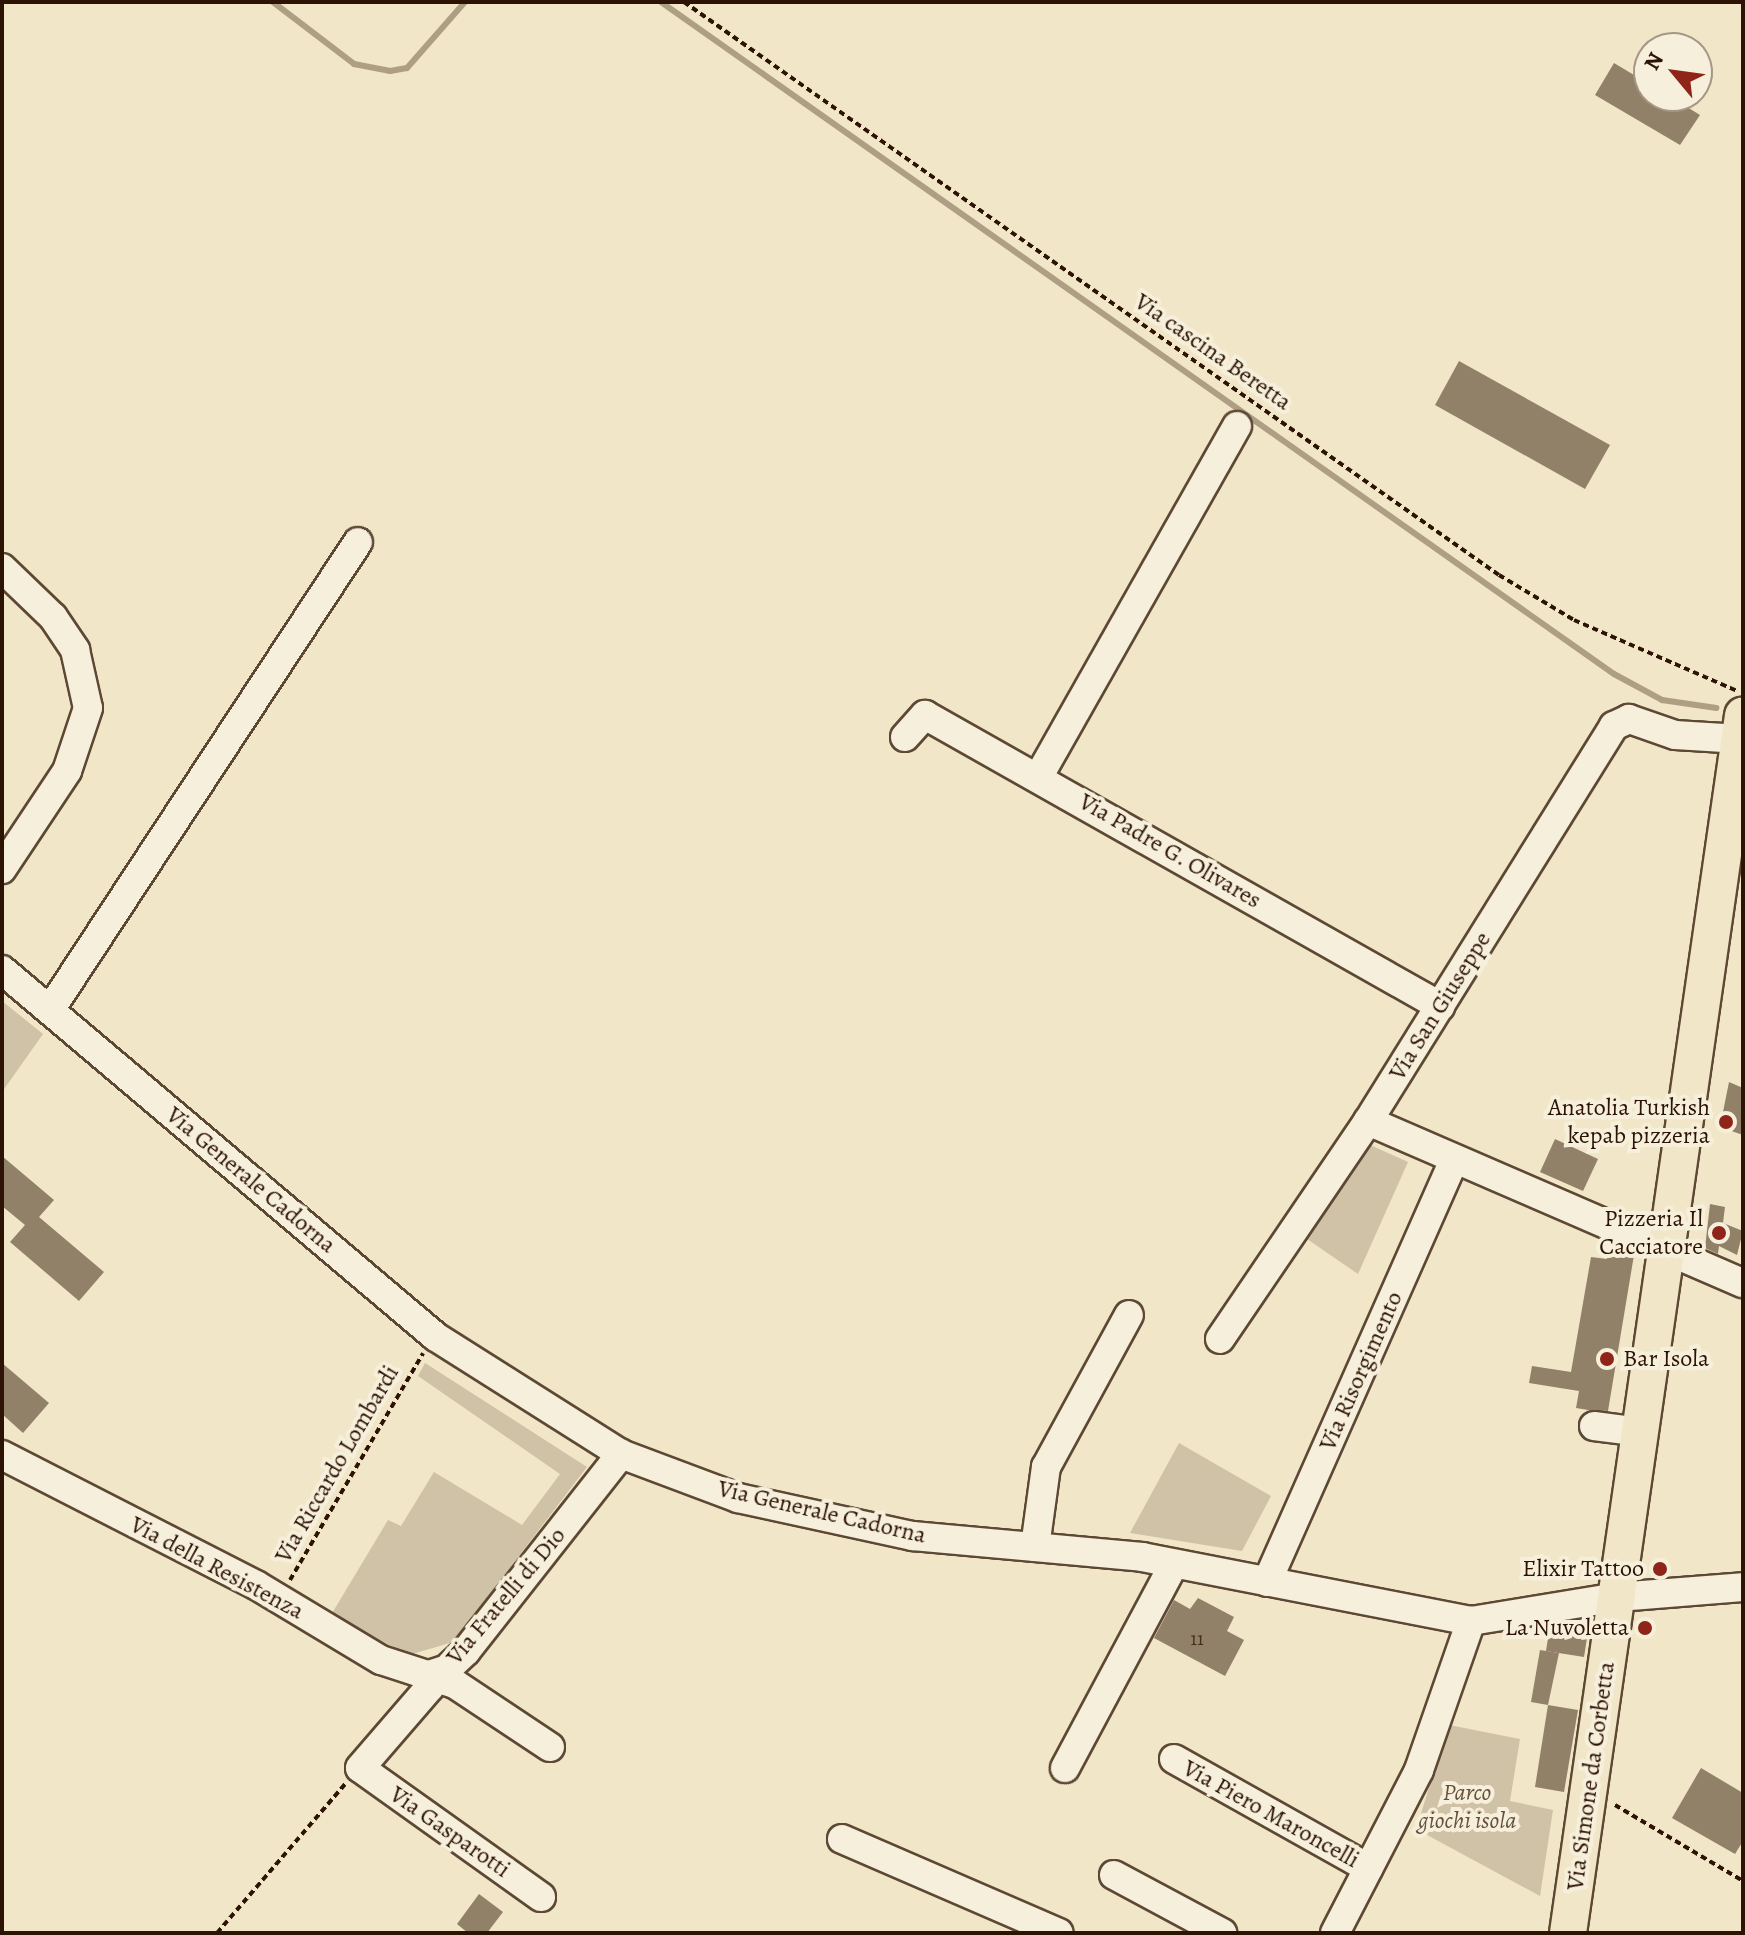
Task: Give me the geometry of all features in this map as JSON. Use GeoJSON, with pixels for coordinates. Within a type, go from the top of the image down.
{"type":"FeatureCollection","features":[{"type":"Feature","properties":{"kind":"main road","name":"Via Simone da Corbetta"},"geometry":{"type":"LineString","coordinates":[[1568,1933],[1741,728]]}},
{"type":"Feature","properties":{"kind":"street"},"geometry":{"type":"LineString","coordinates":[[1039,776],[1237,426]]}},
{"type":"Feature","properties":{"kind":"street"},"geometry":{"type":"LineString","coordinates":[[50,1010],[358,542]]}},
{"type":"Feature","properties":{"kind":"street"},"geometry":{"type":"LineString","coordinates":[[2,568],[53,617],[75,650],[88,708],[67,771],[2,869]]}},
{"type":"Feature","properties":{"kind":"street","name":"Via Padre G. Olivares"},"geometry":{"type":"LineString","coordinates":[[905,737],[925,715],[1039,776],[1440,1006]]}},
{"type":"Feature","properties":{"kind":"street","name":"Via San Giuseppe"},"geometry":{"type":"LineString","coordinates":[[1220,1339],[1368,1121],[1620,721],[1629,719],[1675,735],[1741,728]]}},
{"type":"Feature","properties":{"kind":"street","name":"Via Generale Cadorna"},"geometry":{"type":"LineString","coordinates":[[2,970],[436,1337],[621,1454],[738,1498],[913,1536],[1174,1564],[1471,1621],[1617,1597],[1743,1587]]}},
{"type":"Feature","properties":{"kind":"street"},"geometry":{"type":"LineString","coordinates":[[1368,1121],[1743,1283]]}},
{"type":"Feature","properties":{"kind":"street","name":"Via Risorgimento"},"geometry":{"type":"LineString","coordinates":[[1267,1582],[1454,1160]]}},
{"type":"Feature","properties":{"kind":"street"},"geometry":{"type":"LineString","coordinates":[[1035,1547],[1046,1467],[1129,1315]]}},
{"type":"Feature","properties":{"kind":"street"},"geometry":{"type":"LineString","coordinates":[[1594,1426],[1640,1432]]}},
{"type":"Feature","properties":{"kind":"street","name":"Via Fratelli di Dio"},"geometry":{"type":"LineString","coordinates":[[360,1768],[430,1687],[432,1674],[447,1669],[466,1651],[621,1454]]}},
{"type":"Feature","properties":{"kind":"street","name":"Via della Resistenza"},"geometry":{"type":"LineString","coordinates":[[2,1455],[279,1599],[381,1660],[410,1674],[432,1674],[455,1684],[550,1747]]}},
{"type":"Feature","properties":{"kind":"street"},"geometry":{"type":"LineString","coordinates":[[1065,1768],[1174,1564]]}},
{"type":"Feature","properties":{"kind":"street"},"geometry":{"type":"LineString","coordinates":[[1335,1933],[1419,1770],[1471,1621]]}},
{"type":"Feature","properties":{"kind":"street","name":"Via Piero Maroncelli"},"geometry":{"type":"LineString","coordinates":[[1174,1759],[1368,1868]]}},
{"type":"Feature","properties":{"kind":"street","name":"Via Gasparotti"},"geometry":{"type":"LineString","coordinates":[[360,1768],[541,1897]]}},
{"type":"Feature","properties":{"kind":"street"},"geometry":{"type":"LineString","coordinates":[[842,1839],[1059,1933]]}},
{"type":"Feature","properties":{"kind":"street"},"geometry":{"type":"LineString","coordinates":[[1114,1875],[1222,1933]]}},
{"type":"Feature","properties":{"kind":"path","name":"Via cascina Beretta"},"geometry":{"type":"LineString","coordinates":[[684,2],[1499,575],[1574,620],[1743,693]]}},
{"type":"Feature","properties":{"kind":"path","name":"Via Riccardo Lombardi"},"geometry":{"type":"LineString","coordinates":[[279,1599],[426,1347],[434,1355]]}},
{"type":"Feature","properties":{"kind":"path"},"geometry":{"type":"LineString","coordinates":[[217,1933],[360,1768]]}},
{"type":"Feature","properties":{"kind":"path"},"geometry":{"type":"LineString","coordinates":[[1613,1804],[1743,1881]]}},
{"type":"Feature","properties":{"kind":"green space"},"geometry":{"type":"Polygon","coordinates":[[[2,1001],[43,1034],[2,1092],[2,1001]]]}},
{"type":"Feature","properties":{"kind":"green space"},"geometry":{"type":"Polygon","coordinates":[[[1368,1144],[1408,1162],[1358,1274],[1307,1239],[1368,1144]]]}},
{"type":"Feature","properties":{"kind":"green space"},"geometry":{"type":"Polygon","coordinates":[[[425,1363],[587,1467],[453,1642],[409,1655],[331,1615],[388,1520],[401,1526],[434,1472],[522,1525],[560,1474],[418,1376],[425,1363]]]}},
{"type":"Feature","properties":{"kind":"green space"},"geometry":{"type":"Polygon","coordinates":[[[1179,1443],[1271,1496],[1242,1551],[1130,1533],[1179,1443]]]}},
{"type":"Feature","properties":{"kind":"green space","name":"Parco giochi isola"},"geometry":{"type":"Polygon","coordinates":[[[1449,1725],[1520,1739],[1510,1801],[1553,1810],[1540,1896],[1416,1829],[1449,1725]]]}},
{"type":"Feature","properties":{"kind":"building"},"geometry":{"type":"Polygon","coordinates":[[[1614,63],[1633,74],[1633,112],[1695,112],[1700,115],[1680,145],[1595,95],[1614,63]]]}},
{"type":"Feature","properties":{"kind":"building"},"geometry":{"type":"Polygon","coordinates":[[[1459,361],[1610,445],[1585,489],[1435,405],[1459,361]]]}},
{"type":"Feature","properties":{"kind":"building"},"geometry":{"type":"Polygon","coordinates":[[[1729,1082],[1743,1088],[1743,1135],[1720,1127],[1729,1082]]]}},
{"type":"Feature","properties":{"kind":"building"},"geometry":{"type":"Polygon","coordinates":[[[1555,1139],[1598,1159],[1583,1191],[1540,1172],[1555,1139]]]}},
{"type":"Feature","properties":{"kind":"building"},"geometry":{"type":"Polygon","coordinates":[[[2,1156],[54,1200],[39,1217],[104,1272],[79,1301],[10,1242],[25,1225],[2,1206],[2,1156]]]}},
{"type":"Feature","properties":{"kind":"building"},"geometry":{"type":"Polygon","coordinates":[[[1710,1204],[1725,1207],[1723,1223],[1743,1231],[1737,1255],[1719,1246],[1718,1254],[1705,1248],[1710,1204]]]}},
{"type":"Feature","properties":{"kind":"building"},"geometry":{"type":"Polygon","coordinates":[[[1609,1244],[1634,1255],[1608,1411],[1588,1410],[1576,1408],[1579,1391],[1529,1383],[1532,1366],[1571,1372],[1591,1257],[1607,1259],[1609,1244]]]}},
{"type":"Feature","properties":{"kind":"building"},"geometry":{"type":"Polygon","coordinates":[[[2,1363],[49,1403],[23,1433],[2,1414],[2,1363]]]}},
{"type":"Feature","properties":{"kind":"building"},"geometry":{"type":"Polygon","coordinates":[[[1198,1598],[1234,1617],[1227,1631],[1244,1640],[1225,1676],[1154,1638],[1174,1600],[1190,1609],[1198,1598]]]}},
{"type":"Feature","properties":{"kind":"building"},"geometry":{"type":"Polygon","coordinates":[[[1590,1619],[1584,1657],[1546,1651],[1550,1625],[1590,1619]]]}},
{"type":"Feature","properties":{"kind":"building"},"geometry":{"type":"Polygon","coordinates":[[[1540,1650],[1559,1653],[1548,1705],[1531,1702],[1540,1650]]]}},
{"type":"Feature","properties":{"kind":"building"},"geometry":{"type":"Polygon","coordinates":[[[1548,1705],[1578,1710],[1564,1792],[1535,1787],[1548,1705]]]}},
{"type":"Feature","properties":{"kind":"building"},"geometry":{"type":"Polygon","coordinates":[[[1701,1768],[1743,1793],[1743,1841],[1735,1854],[1672,1818],[1701,1768]]]}},
{"type":"Feature","properties":{"kind":"building"},"geometry":{"type":"Polygon","coordinates":[[[479,1894],[503,1912],[487,1933],[468,1933],[457,1924],[479,1894]]]}},
{"type":"Feature","properties":{"kind":"waterway"},"geometry":{"type":"LineString","coordinates":[[273,2],[354,64],[390,71],[407,68],[465,2]]}},
{"type":"Feature","properties":{"kind":"waterway"},"geometry":{"type":"LineString","coordinates":[[661,2],[1614,674],[1662,700],[1716,708]]}},
{"type":"Feature","properties":{"kind":"place","name":"Anatolia Turkish kepab pizzeria"},"geometry":{"type":"Point","coordinates":[1726,1122]}},
{"type":"Feature","properties":{"kind":"place","name":"Pizzeria Il Cacciatore"},"geometry":{"type":"Point","coordinates":[1719,1233]}},
{"type":"Feature","properties":{"kind":"place","name":"Bar Isola"},"geometry":{"type":"Point","coordinates":[1607,1359]}},
{"type":"Feature","properties":{"kind":"place","name":"Elixir Tattoo"},"geometry":{"type":"Point","coordinates":[1660,1569]}},
{"type":"Feature","properties":{"kind":"place","name":"La Nuvoletta"},"geometry":{"type":"Point","coordinates":[1645,1628]}}]}
